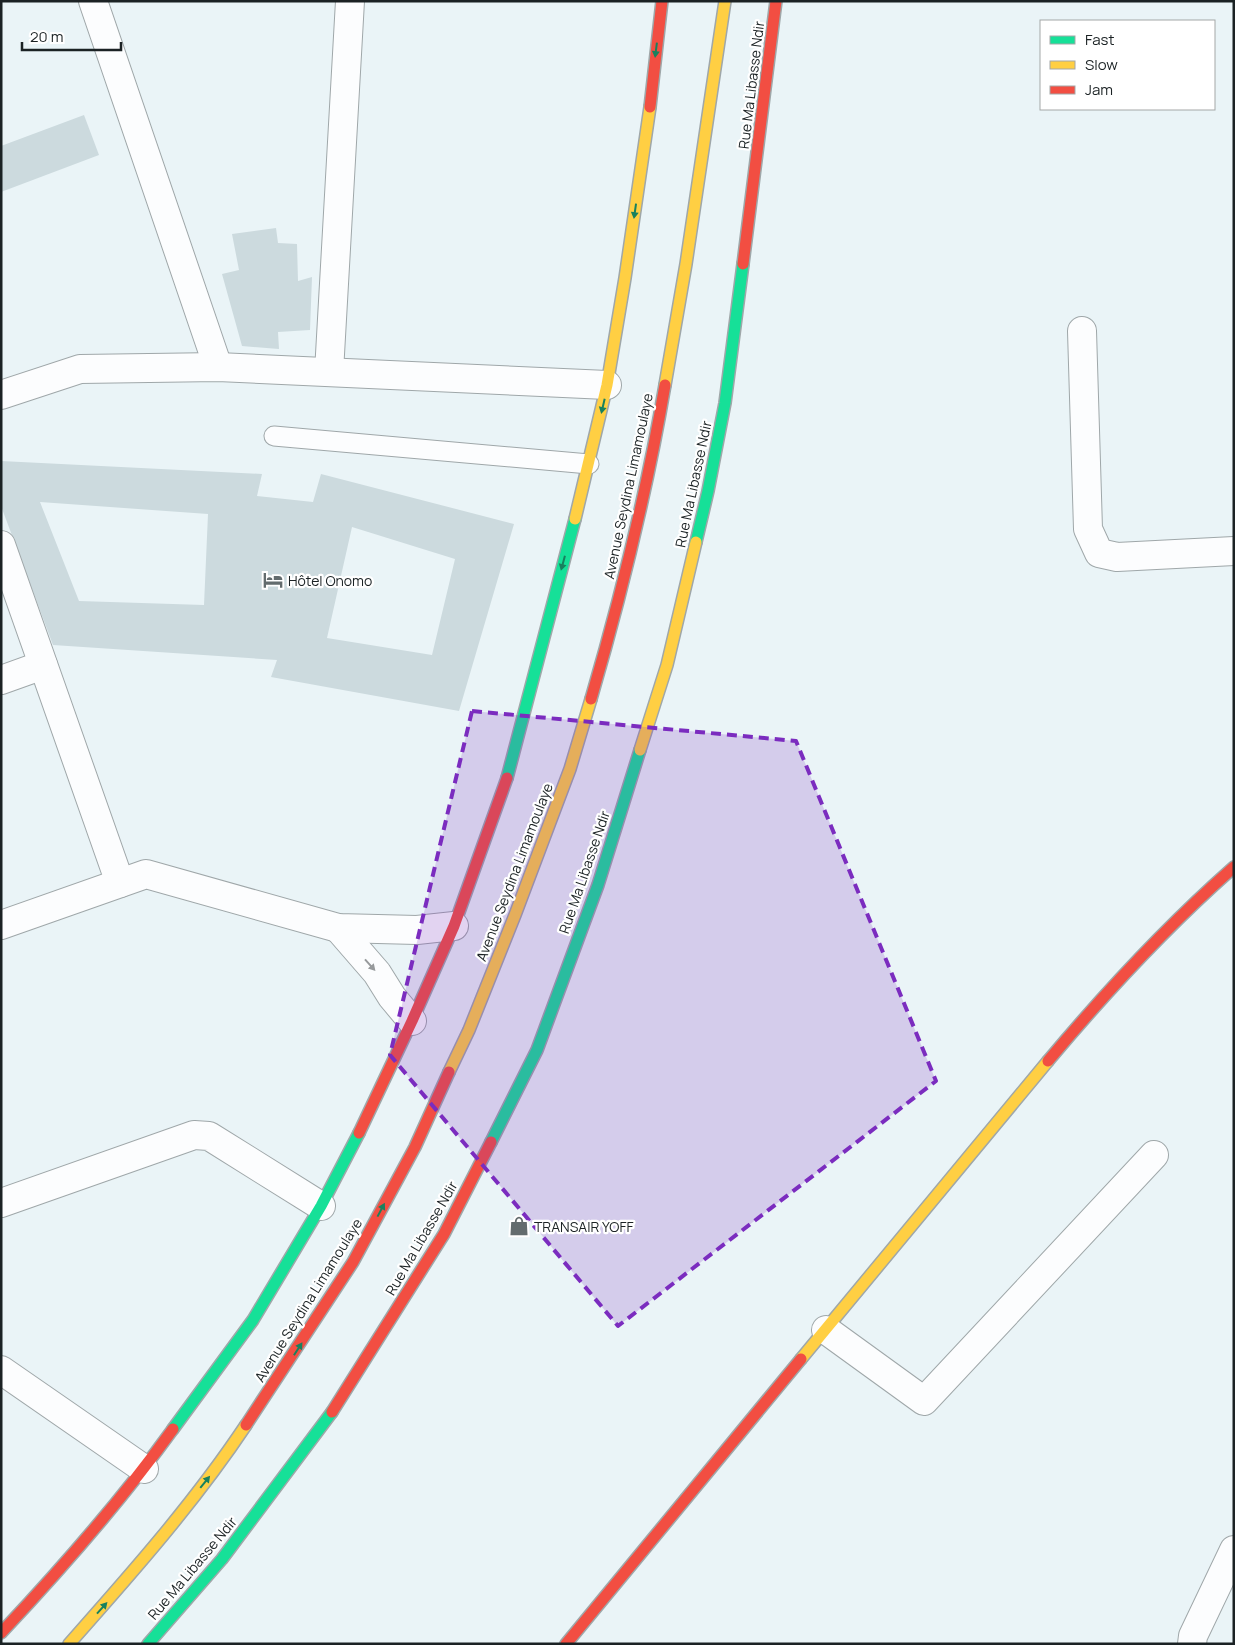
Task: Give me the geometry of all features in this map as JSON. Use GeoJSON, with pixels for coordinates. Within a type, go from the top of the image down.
{"type":"FeatureCollection","features":[{"type":"Feature","properties":{"kind":"main road"},"geometry":{"type":"LineString","coordinates":[[1,1633],[55,1575],[144,1469],[253,1320],[321,1206],[368,1115],[454,926],[509,773],[589,464],[607,385],[651,100],[662,1]]}},
{"type":"Feature","properties":{"kind":"main road","name":"Avenue Seydina Limamoulaye"},"geometry":{"type":"LineString","coordinates":[[69,1644],[128,1578],[218,1467],[292,1358],[353,1262],[415,1147],[468,1030],[515,915],[572,760],[616,613],[655,446],[687,254],[725,1]]}},
{"type":"Feature","properties":{"kind":"main road","name":"Rue Ma Libasse Ndir"},"geometry":{"type":"LineString","coordinates":[[148,1644],[222,1559],[340,1402],[444,1234],[537,1050],[598,884],[667,666],[708,491],[725,403],[776,1]]}},
{"type":"Feature","properties":{"kind":"main road"},"geometry":{"type":"LineString","coordinates":[[566,1644],[1081,1021],[1195,901],[1234,868]]}},
{"type":"Feature","properties":{"kind":"street"},"geometry":{"type":"LineString","coordinates":[[93,1],[218,367]]}},
{"type":"Feature","properties":{"kind":"street"},"geometry":{"type":"LineString","coordinates":[[329,372],[350,1]]}},
{"type":"Feature","properties":{"kind":"street"},"geometry":{"type":"LineString","coordinates":[[1082,331],[1088,529],[1099,553],[1117,557],[1234,551]]}},
{"type":"Feature","properties":{"kind":"street"},"geometry":{"type":"LineString","coordinates":[[1,395],[80,369],[218,367],[607,385]]}},
{"type":"Feature","properties":{"kind":"street"},"geometry":{"type":"LineString","coordinates":[[1,545],[120,883]]}},
{"type":"Feature","properties":{"kind":"street"},"geometry":{"type":"LineString","coordinates":[[1,680],[43,666]]}},
{"type":"Feature","properties":{"kind":"street"},"geometry":{"type":"LineString","coordinates":[[1,925],[146,874],[338,928],[417,930],[454,926]]}},
{"type":"Feature","properties":{"kind":"street"},"geometry":{"type":"LineString","coordinates":[[338,928],[377,973],[392,997],[412,1021]]}},
{"type":"Feature","properties":{"kind":"street"},"geometry":{"type":"LineString","coordinates":[[1,1202],[194,1135],[208,1136],[321,1206]]}},
{"type":"Feature","properties":{"kind":"street"},"geometry":{"type":"LineString","coordinates":[[826,1330],[924,1401],[1154,1155]]}},
{"type":"Feature","properties":{"kind":"street"},"geometry":{"type":"LineString","coordinates":[[1,1370],[144,1469]]}},
{"type":"Feature","properties":{"kind":"street"},"geometry":{"type":"LineString","coordinates":[[1192,1644],[1193,1636],[1234,1550]]}},
{"type":"Feature","properties":{"kind":"lane"},"geometry":{"type":"LineString","coordinates":[[274,436],[589,464]]}},
{"type":"Feature","properties":{"kind":"highlighted area"},"geometry":{"type":"Polygon","coordinates":[[[472,711],[796,741],[936,1081],[618,1326],[390,1055],[472,711]]]}},
{"type":"Feature","properties":{"kind":"building"},"geometry":{"type":"Polygon","coordinates":[[[84,115],[99,155],[1,192],[1,146],[84,115]]]}},
{"type":"Feature","properties":{"kind":"building"},"geometry":{"type":"Polygon","coordinates":[[[276,228],[278,243],[297,244],[298,281],[312,277],[310,330],[278,332],[279,349],[242,346],[222,274],[239,270],[232,234],[276,228]]]}},
{"type":"Feature","properties":{"kind":"building","name":"Hôtel Onomo"},"geometry":{"type":"Polygon","coordinates":[[[1,461],[262,474],[257,496],[313,502],[321,474],[514,524],[459,711],[271,677],[277,660],[53,645],[1,506],[1,461]],[[40,502],[79,601],[204,605],[208,514],[40,502]],[[352,527],[327,638],[432,655],[455,559],[352,527]]]}},
{"type":"Feature","properties":{"kind":"traffic: fast"},"geometry":{"type":"LineString","coordinates":[[696,542],[725,403],[743,264]]}},
{"type":"Feature","properties":{"kind":"traffic: fast"},"geometry":{"type":"LineString","coordinates":[[507,778],[575,519]]}},
{"type":"Feature","properties":{"kind":"traffic: fast"},"geometry":{"type":"LineString","coordinates":[[491,1142],[537,1050],[598,885],[640,750]]}},
{"type":"Feature","properties":{"kind":"traffic: fast"},"geometry":{"type":"LineString","coordinates":[[173,1429],[253,1320],[321,1206],[359,1133]]}},
{"type":"Feature","properties":{"kind":"traffic: fast"},"geometry":{"type":"LineString","coordinates":[[148,1644],[222,1559],[332,1412]]}},
{"type":"Feature","properties":{"kind":"traffic: slow"},"geometry":{"type":"LineString","coordinates":[[665,385],[686,264],[725,1]]}},
{"type":"Feature","properties":{"kind":"traffic: slow"},"geometry":{"type":"LineString","coordinates":[[575,519],[607,385],[650,107]]}},
{"type":"Feature","properties":{"kind":"traffic: slow"},"geometry":{"type":"LineString","coordinates":[[640,750],[667,665],[696,542]]}},
{"type":"Feature","properties":{"kind":"traffic: slow"},"geometry":{"type":"LineString","coordinates":[[449,1072],[469,1030],[515,915],[570,769],[591,699]]}},
{"type":"Feature","properties":{"kind":"traffic: slow"},"geometry":{"type":"LineString","coordinates":[[801,1359],[1048,1061]]}},
{"type":"Feature","properties":{"kind":"traffic: slow"},"geometry":{"type":"LineString","coordinates":[[69,1644],[139,1565],[205,1482],[246,1425]]}},
{"type":"Feature","properties":{"kind":"traffic: jam"},"geometry":{"type":"LineString","coordinates":[[650,107],[662,1]]}},
{"type":"Feature","properties":{"kind":"traffic: jam"},"geometry":{"type":"LineString","coordinates":[[743,264],[776,1]]}},
{"type":"Feature","properties":{"kind":"traffic: jam"},"geometry":{"type":"LineString","coordinates":[[591,699],[632,543],[665,385]]}},
{"type":"Feature","properties":{"kind":"traffic: jam"},"geometry":{"type":"LineString","coordinates":[[359,1133],[454,926],[507,778]]}},
{"type":"Feature","properties":{"kind":"traffic: jam"},"geometry":{"type":"LineString","coordinates":[[1048,1061],[1137,961],[1209,889],[1234,867]]}},
{"type":"Feature","properties":{"kind":"traffic: jam"},"geometry":{"type":"LineString","coordinates":[[246,1425],[353,1262],[415,1147],[449,1072]]}},
{"type":"Feature","properties":{"kind":"traffic: jam"},"geometry":{"type":"LineString","coordinates":[[332,1412],[444,1234],[491,1142]]}},
{"type":"Feature","properties":{"kind":"traffic: jam"},"geometry":{"type":"LineString","coordinates":[[566,1644],[801,1359]]}},
{"type":"Feature","properties":{"kind":"traffic: jam"},"geometry":{"type":"LineString","coordinates":[[1,1633],[90,1534],[173,1429]]}},
{"type":"Feature","properties":{"kind":"place","name":"Hôtel Onomo"},"geometry":{"type":"Point","coordinates":[273,580]}},
{"type":"Feature","properties":{"kind":"place","name":"TRANSAIR YOFF"},"geometry":{"type":"Point","coordinates":[519,1226]}}]}
